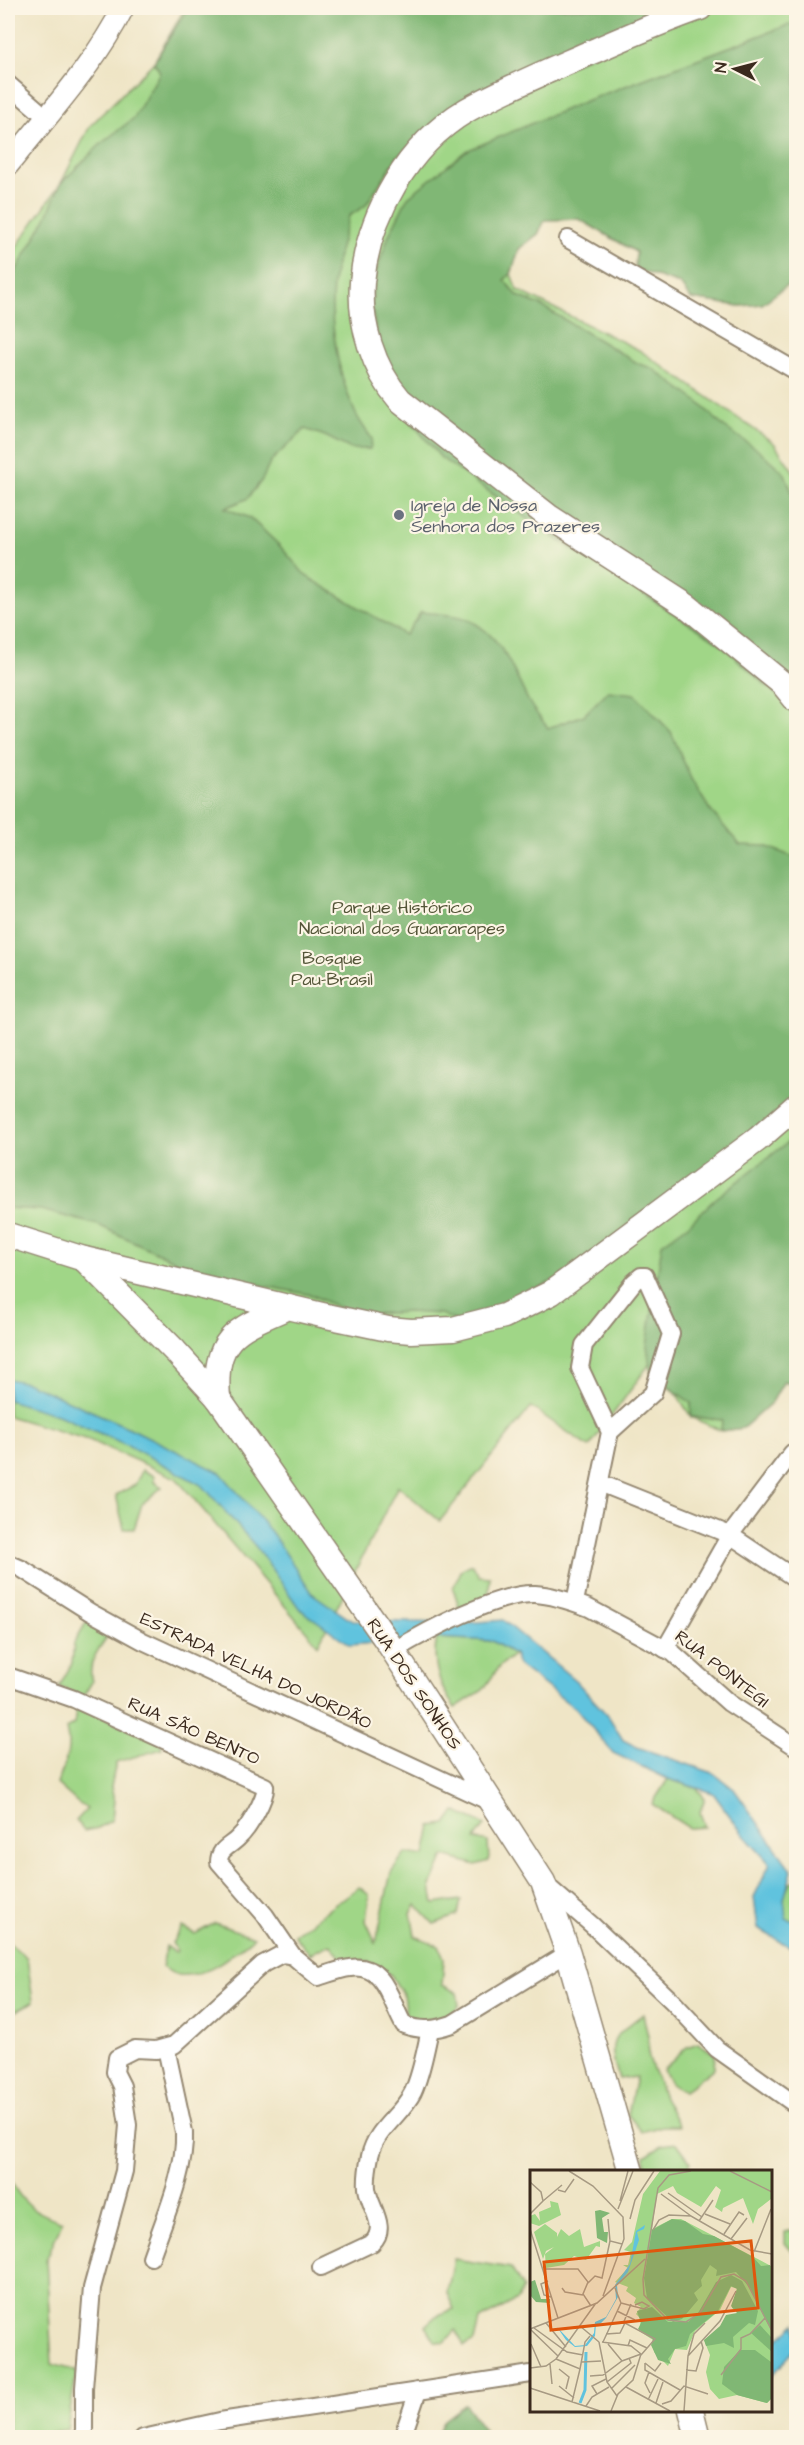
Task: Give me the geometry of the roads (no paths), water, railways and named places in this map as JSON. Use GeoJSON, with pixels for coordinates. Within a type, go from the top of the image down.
{"type":"FeatureCollection","features":[{"type":"Feature","properties":{"kind":"main road"},"geometry":{"type":"LineString","coordinates":[[700,8],[531,79],[466,110],[437,133],[412,158],[394,185],[372,232],[363,272],[365,325],[382,376],[400,400],[548,516],[687,606],[783,684],[796,700]]}},
{"type":"Feature","properties":{"kind":"main road"},"geometry":{"type":"LineString","coordinates":[[8,1235],[84,1259],[388,1329],[411,1331],[453,1329],[504,1316],[551,1293],[758,1139],[796,1106]]}},
{"type":"Feature","properties":{"kind":"main road","name":"RUA DOS SONHOS"},"geometry":{"type":"LineString","coordinates":[[84,1259],[218,1398],[360,1604],[396,1646],[543,1882],[568,1953],[630,2170]]}},
{"type":"Feature","properties":{"kind":"main road"},"geometry":{"type":"LineString","coordinates":[[218,1398],[217,1364],[227,1343],[245,1326],[288,1307]]}},
{"type":"Feature","properties":{"kind":"main road"},"geometry":{"type":"LineString","coordinates":[[692,2412],[698,2438]]}},
{"type":"Feature","properties":{"kind":"street"},"geometry":{"type":"LineString","coordinates":[[8,165],[86,65],[123,8]]}},
{"type":"Feature","properties":{"kind":"street"},"geometry":{"type":"LineString","coordinates":[[8,84],[46,117]]}},
{"type":"Feature","properties":{"kind":"street"},"geometry":{"type":"LineString","coordinates":[[568,239],[796,371]]}},
{"type":"Feature","properties":{"kind":"street"},"geometry":{"type":"LineString","coordinates":[[575,1602],[610,1432],[580,1368],[584,1345],[634,1282],[641,1276],[645,1276],[671,1334],[653,1394],[610,1432]]}},
{"type":"Feature","properties":{"kind":"street"},"geometry":{"type":"LineString","coordinates":[[665,1648],[730,1535],[792,1452]]}},
{"type":"Feature","properties":{"kind":"street"},"geometry":{"type":"LineString","coordinates":[[600,1483],[730,1535],[796,1579]]}},
{"type":"Feature","properties":{"kind":"street","name":"ESTRADA VELHA DO JORDÃO"},"geometry":{"type":"LineString","coordinates":[[8,1563],[22,1569],[90,1612],[143,1641],[493,1803]]}},
{"type":"Feature","properties":{"kind":"street","name":"RUA PONTEGI"},"geometry":{"type":"LineString","coordinates":[[396,1646],[507,1598],[534,1594],[575,1602],[665,1648],[682,1660],[729,1703],[796,1747]]}},
{"type":"Feature","properties":{"kind":"street","name":"RUA SÃO BENTO"},"geometry":{"type":"LineString","coordinates":[[8,1676],[74,1699],[265,1786],[265,1793],[247,1828],[239,1838],[222,1850],[219,1862],[265,1915],[293,1956]]}},
{"type":"Feature","properties":{"kind":"street"},"geometry":{"type":"LineString","coordinates":[[543,1882],[665,1994],[717,2049],[796,2104]]}},
{"type":"Feature","properties":{"kind":"street"},"geometry":{"type":"LineString","coordinates":[[84,2438],[84,2388],[92,2288],[124,2171],[128,2125],[122,2086],[116,2072],[117,2058],[135,2049],[156,2050],[174,2045],[263,1964],[282,1954],[293,1956],[318,1977],[350,1968],[371,1970],[384,1982],[404,2025],[430,2030],[452,2024],[568,1953]]}},
{"type":"Feature","properties":{"kind":"street"},"geometry":{"type":"LineString","coordinates":[[321,2267],[372,2243],[377,2237],[380,2226],[367,2189],[371,2153],[382,2129],[401,2109],[412,2092],[421,2070],[430,2030]]}},
{"type":"Feature","properties":{"kind":"street"},"geometry":{"type":"LineString","coordinates":[[151,2257],[181,2166],[185,2145],[166,2048]]}},
{"type":"Feature","properties":{"kind":"street"},"geometry":{"type":"LineString","coordinates":[[143,2438],[221,2429],[418,2391],[530,2374]]}},
{"type":"Feature","properties":{"kind":"street"},"geometry":{"type":"LineString","coordinates":[[402,2438],[418,2391]]}},
{"type":"Feature","properties":{"kind":"water"},"geometry":{"type":"Polygon","coordinates":[[[8,1379],[28,1383],[134,1430],[221,1473],[272,1533],[313,1594],[352,1621],[466,1623],[503,1620],[576,1681],[609,1717],[623,1740],[713,1773],[734,1789],[792,1871],[784,1899],[786,1918],[796,1922],[796,1950],[758,1929],[754,1897],[770,1864],[743,1834],[713,1793],[668,1779],[613,1753],[576,1709],[518,1665],[514,1654],[492,1641],[437,1638],[350,1645],[299,1608],[257,1548],[203,1486],[129,1446],[58,1415],[8,1400],[8,1379]]]}},
{"type":"Feature","properties":{"kind":"water"},"geometry":{"type":"Polygon","coordinates":[[[796,2323],[796,2348],[771,2377],[771,2346],[796,2323]]]}},
{"type":"Feature","properties":{"kind":"place","name":"Igreja de Nossa Senhora dos Prazeres"},"geometry":{"type":"Point","coordinates":[399,515]}},
{"type":"Feature","properties":{"kind":"park label","name":"Parque Histórico Nacional dos Guararapes"},"geometry":{"type":"Point","coordinates":[402,917]}},
{"type":"Feature","properties":{"kind":"park label","name":"Bosque Pau-Brasil"},"geometry":{"type":"Point","coordinates":[332,968]}}]}
